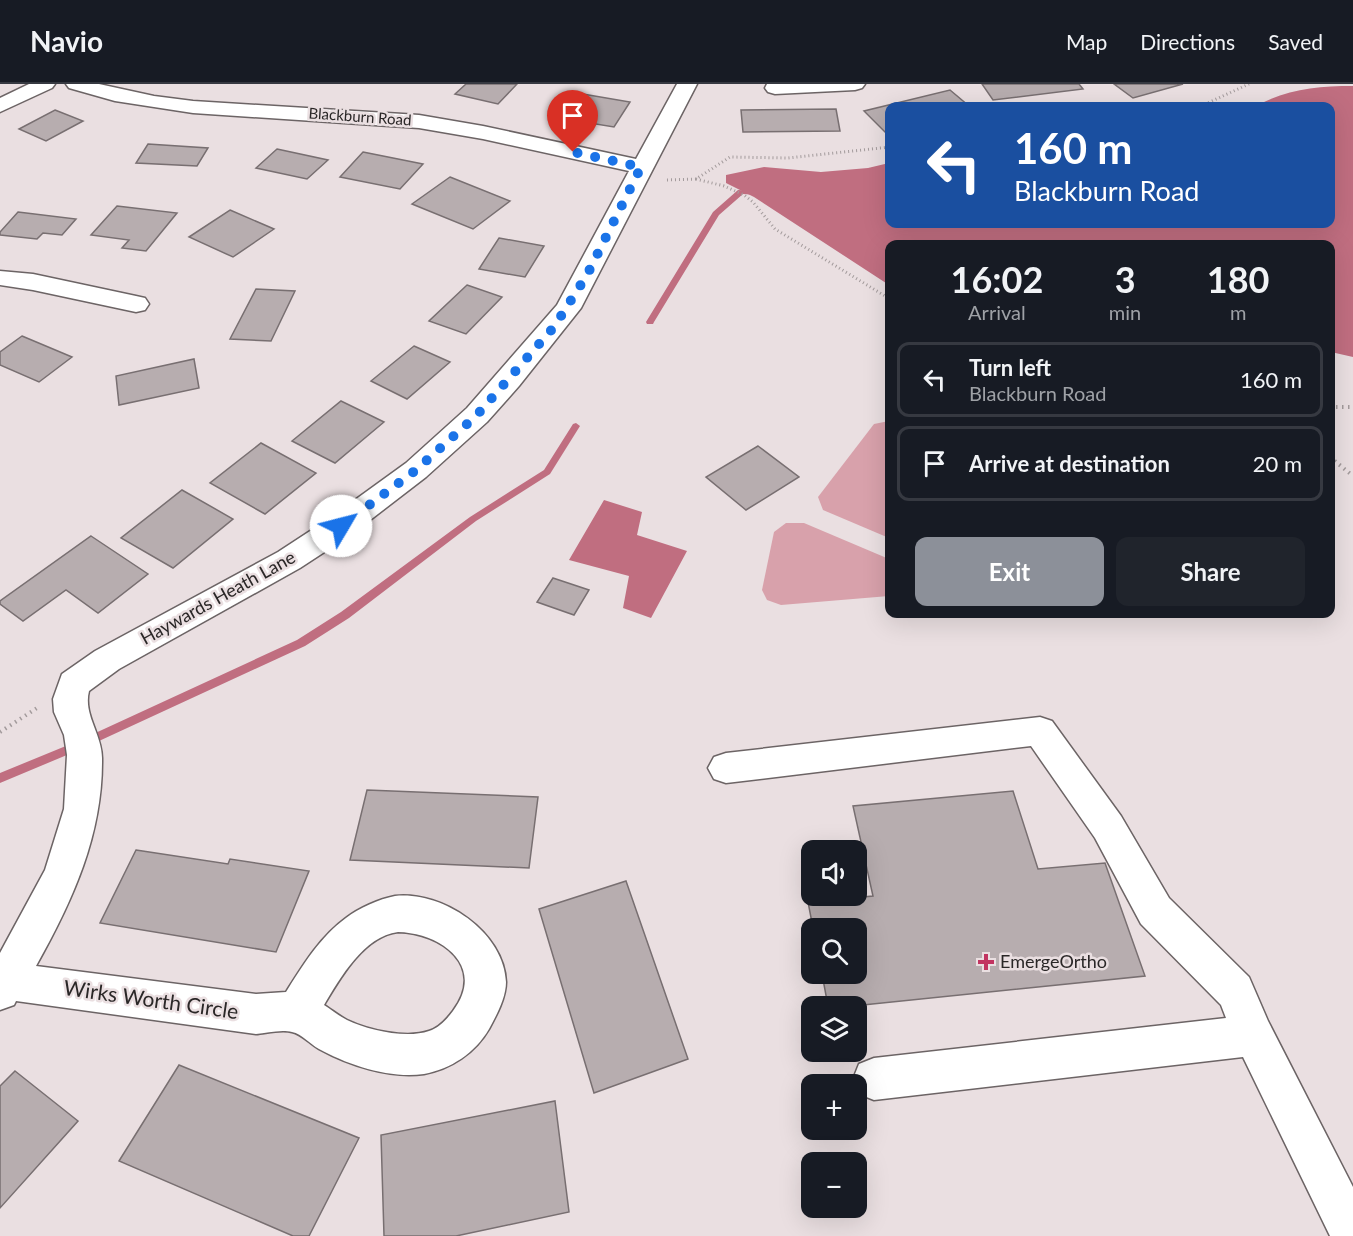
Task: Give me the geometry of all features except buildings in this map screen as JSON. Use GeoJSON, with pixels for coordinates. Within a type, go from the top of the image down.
{"type":"FeatureCollection","features":[{"type":"Feature","properties":{"kind":"street"},"geometry":{"type":"LineString","coordinates":[[0,106],[45,84]]}},
{"type":"Feature","properties":{"kind":"street","name":"Blackburn Road"},"geometry":{"type":"LineString","coordinates":[[76,84],[107,94],[159,105],[217,110],[385,117],[449,125],[653,174]]}},
{"type":"Feature","properties":{"kind":"street","name":"Haywards Heath Lane"},"geometry":{"type":"LineString","coordinates":[[3,986],[63,873],[82,809],[85,755],[81,735],[71,712],[70,699],[74,684],[106,660],[289,560],[341,526],[416,470],[477,415],[568,308],[653,174],[687,84]]}},
{"type":"Feature","properties":{"kind":"street"},"geometry":{"type":"LineString","coordinates":[[775,88],[855,84]]}},
{"type":"Feature","properties":{"kind":"street"},"geometry":{"type":"LineString","coordinates":[[0,278],[33,282],[136,304]]}},
{"type":"Feature","properties":{"kind":"street"},"geometry":{"type":"LineString","coordinates":[[726,768],[1040,731],[1108,827],[1155,911],[1235,991],[1254,1035],[1353,1234]]}},
{"type":"Feature","properties":{"kind":"street"},"geometry":{"type":"LineString","coordinates":[[398,914],[416,915],[435,920],[462,935],[479,955],[486,982],[480,1006],[465,1029],[447,1046],[423,1054],[382,1051],[336,1036],[296,1012],[336,955],[359,931],[382,918],[398,914]]}},
{"type":"Feature","properties":{"kind":"street","name":"Wirks Worth Circle"},"geometry":{"type":"LineString","coordinates":[[3,986],[256,1014],[296,1012]]}},
{"type":"Feature","properties":{"kind":"street"},"geometry":{"type":"LineString","coordinates":[[874,1079],[1254,1035]]}},
{"type":"Feature","properties":{"kind":"path"},"geometry":{"type":"LineString","coordinates":[[1210,102],[1249,84]]}},
{"type":"Feature","properties":{"kind":"path"},"geometry":{"type":"LineString","coordinates":[[696,179],[730,157],[788,158],[885,148]]}},
{"type":"Feature","properties":{"kind":"path"},"geometry":{"type":"LineString","coordinates":[[653,174],[696,179],[722,185],[751,200],[764,219],[775,229],[885,296]]}},
{"type":"Feature","properties":{"kind":"path"},"geometry":{"type":"LineString","coordinates":[[1335,407],[1353,407]]}},
{"type":"Feature","properties":{"kind":"path"},"geometry":{"type":"LineString","coordinates":[[1335,461],[1353,476]]}},
{"type":"Feature","properties":{"kind":"shaded area"},"geometry":{"type":"Polygon","coordinates":[[[1353,86],[1353,357],[1335,353],[1335,240],[885,240],[885,282],[754,197],[726,183],[726,175],[764,167],[821,172],[868,168],[885,164],[885,228],[1335,228],[1335,102],[1264,102],[1291,92],[1353,86]]]}},
{"type":"Feature","properties":{"kind":"shaded area"},"geometry":{"type":"Polygon","coordinates":[[[885,422],[885,536],[823,510],[818,497],[874,424],[885,422]]]}},
{"type":"Feature","properties":{"kind":"shaded area"},"geometry":{"type":"Polygon","coordinates":[[[604,500],[642,512],[637,535],[687,551],[651,618],[623,608],[629,576],[569,560],[604,500]]]}},
{"type":"Feature","properties":{"kind":"shaded area"},"geometry":{"type":"Polygon","coordinates":[[[786,523],[804,523],[885,557],[885,596],[781,605],[767,600],[762,590],[774,532],[786,523]]]}},
{"type":"Feature","properties":{"kind":"waterway"},"geometry":{"type":"LineString","coordinates":[[650,322],[716,214],[741,192],[758,193]]}},
{"type":"Feature","properties":{"kind":"waterway"},"geometry":{"type":"LineString","coordinates":[[0,778],[82,744],[301,643],[345,615],[473,519],[547,472],[576,426]]}},
{"type":"Feature","properties":{"kind":"place","name":"EmergeOrtho"},"geometry":{"type":"Point","coordinates":[986,962]}},
{"type":"Feature","properties":{"kind":"route"},"geometry":{"type":"LineString","coordinates":[[341,526],[416,470],[477,415],[568,308],[641,167],[573,152]]}}]}
